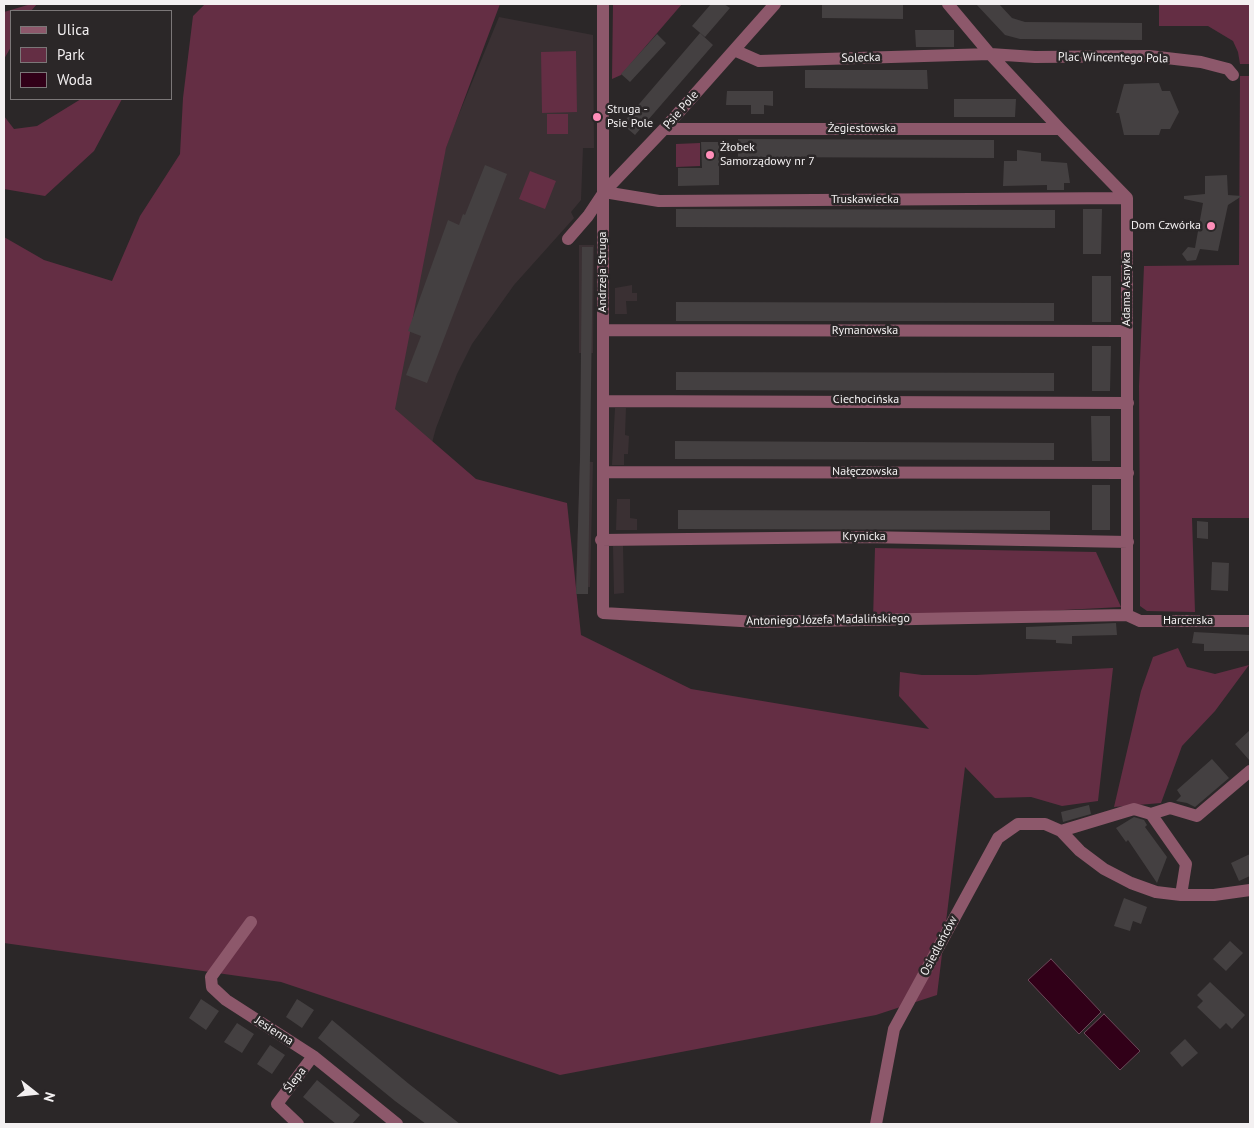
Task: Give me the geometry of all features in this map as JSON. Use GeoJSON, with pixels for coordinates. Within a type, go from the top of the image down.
{"type":"FeatureCollection","features":[{"type":"Feature","properties":{"kind":"street","name":"Andrzeja Struga"},"geometry":{"type":"LineString","coordinates":[[601,540],[604,401],[603,4]]}},
{"type":"Feature","properties":{"kind":"street","name":"Psie Pole"},"geometry":{"type":"LineString","coordinates":[[568,239],[588,216],[604,192],[664,129],[775,4]]}},
{"type":"Feature","properties":{"kind":"street"},"geometry":{"type":"LineString","coordinates":[[948,4],[990,54],[1060,130],[1127,198]]}},
{"type":"Feature","properties":{"kind":"street","name":"Solecka"},"geometry":{"type":"LineString","coordinates":[[734,50],[759,60],[990,54]]}},
{"type":"Feature","properties":{"kind":"street","name":"Plac Wincentego Pola"},"geometry":{"type":"LineString","coordinates":[[990,54],[1035,57],[1168,57],[1214,65],[1228,69],[1233,75]]}},
{"type":"Feature","properties":{"kind":"street","name":"Żegiestowska"},"geometry":{"type":"LineString","coordinates":[[664,129],[1060,130]]}},
{"type":"Feature","properties":{"kind":"street","name":"Truskawiecka"},"geometry":{"type":"LineString","coordinates":[[604,192],[666,201],[1127,198]]}},
{"type":"Feature","properties":{"kind":"street","name":"Adama Asnyka"},"geometry":{"type":"LineString","coordinates":[[1127,198],[1128,615]]}},
{"type":"Feature","properties":{"kind":"street","name":"Rymanowska"},"geometry":{"type":"LineString","coordinates":[[603,330],[1128,331]]}},
{"type":"Feature","properties":{"kind":"street","name":"Ciechocińska"},"geometry":{"type":"LineString","coordinates":[[604,401],[1128,403]]}},
{"type":"Feature","properties":{"kind":"street","name":"Nałęczowska"},"geometry":{"type":"LineString","coordinates":[[603,472],[1128,473]]}},
{"type":"Feature","properties":{"kind":"street","name":"Krynicka"},"geometry":{"type":"LineString","coordinates":[[601,540],[864,537],[1128,542]]}},
{"type":"Feature","properties":{"kind":"street","name":"Antoniego Józefa Madalińskiego"},"geometry":{"type":"LineString","coordinates":[[601,540],[603,613],[758,622],[1128,615]]}},
{"type":"Feature","properties":{"kind":"street","name":"Harcerska"},"geometry":{"type":"LineString","coordinates":[[1128,615],[1140,621],[1250,621]]}},
{"type":"Feature","properties":{"kind":"street"},"geometry":{"type":"LineString","coordinates":[[1150,814],[1170,808],[1197,816],[1250,771]]}},
{"type":"Feature","properties":{"kind":"street"},"geometry":{"type":"LineString","coordinates":[[1181,895],[1186,864],[1150,814],[1134,808],[1060,831],[1080,851],[1118,876],[1156,892],[1181,895],[1221,894],[1250,890]]}},
{"type":"Feature","properties":{"kind":"street","name":"Osiedleńców"},"geometry":{"type":"LineString","coordinates":[[876,1124],[894,1029],[998,838],[1018,824],[1045,824],[1060,831]]}},
{"type":"Feature","properties":{"kind":"street","name":"Jesienna"},"geometry":{"type":"LineString","coordinates":[[251,922],[211,977],[212,987],[226,1000],[313,1056],[397,1124]]}},
{"type":"Feature","properties":{"kind":"street","name":"Ślepa"},"geometry":{"type":"LineString","coordinates":[[298,1124],[277,1104],[313,1056]]}},
{"type":"Feature","properties":{"kind":"shaded area"},"geometry":{"type":"Polygon","coordinates":[[[499,17],[593,35],[594,148],[583,148],[581,200],[571,212],[574,218],[514,285],[472,344],[457,374],[436,428],[426,465],[341,440],[452,131],[499,17]]]}},
{"type":"Feature","properties":{"kind":"shaded area"},"geometry":{"type":"Polygon","coordinates":[[[579,245],[594,245],[593,353],[579,353],[579,245]]]}},
{"type":"Feature","properties":{"kind":"shaded area"},"geometry":{"type":"Polygon","coordinates":[[[632,285],[632,293],[637,293],[637,301],[626,301],[627,314],[615,314],[615,288],[632,285]]]}},
{"type":"Feature","properties":{"kind":"shaded area"},"geometry":{"type":"Polygon","coordinates":[[[615,408],[626,408],[625,435],[629,436],[628,454],[624,454],[624,465],[612,465],[615,408]]]}},
{"type":"Feature","properties":{"kind":"shaded area"},"geometry":{"type":"Polygon","coordinates":[[[580,461],[593,462],[590,587],[576,587],[580,461]]]}},
{"type":"Feature","properties":{"kind":"shaded area"},"geometry":{"type":"Polygon","coordinates":[[[617,499],[630,499],[630,518],[637,519],[637,530],[616,530],[617,499]]]}},
{"type":"Feature","properties":{"kind":"shaded area"},"geometry":{"type":"Polygon","coordinates":[[[623,545],[624,593],[614,594],[613,546],[623,545]]]}},
{"type":"Feature","properties":{"kind":"green space"},"geometry":{"type":"Polygon","coordinates":[[[31,4],[37,4],[32,10],[11,10],[31,4]]]}},
{"type":"Feature","properties":{"kind":"green space"},"geometry":{"type":"Polygon","coordinates":[[[205,4],[500,4],[446,148],[395,409],[476,479],[567,503],[581,635],[691,689],[929,729],[899,696],[900,672],[922,675],[976,675],[1113,668],[1098,801],[1062,806],[1031,797],[995,798],[965,767],[937,995],[876,1015],[560,1075],[281,982],[4,943],[4,237],[44,260],[112,281],[140,216],[180,154],[183,98],[193,16],[205,4]]]}},
{"type":"Feature","properties":{"kind":"green space"},"geometry":{"type":"Polygon","coordinates":[[[613,4],[682,4],[621,75],[612,79],[613,4]]]}},
{"type":"Feature","properties":{"kind":"green space"},"geometry":{"type":"Polygon","coordinates":[[[1159,4],[1250,4],[1250,64],[1240,64],[1238,52],[1233,41],[1208,26],[1159,26],[1159,4]]]}},
{"type":"Feature","properties":{"kind":"green space"},"geometry":{"type":"Polygon","coordinates":[[[10,10],[10,49],[4,59],[4,12],[10,10]]]}},
{"type":"Feature","properties":{"kind":"green space"},"geometry":{"type":"Polygon","coordinates":[[[576,51],[577,112],[542,113],[541,52],[576,51]]]}},
{"type":"Feature","properties":{"kind":"green space"},"geometry":{"type":"Polygon","coordinates":[[[1240,76],[1250,76],[1250,518],[1192,518],[1195,612],[1147,611],[1140,606],[1139,386],[1144,266],[1239,265],[1240,76]]]}},
{"type":"Feature","properties":{"kind":"green space"},"geometry":{"type":"Polygon","coordinates":[[[79,100],[121,100],[94,151],[45,196],[4,189],[4,116],[14,129],[37,126],[79,100]]]}},
{"type":"Feature","properties":{"kind":"green space"},"geometry":{"type":"Polygon","coordinates":[[[547,114],[568,114],[568,134],[547,134],[547,114]]]}},
{"type":"Feature","properties":{"kind":"green space"},"geometry":{"type":"Polygon","coordinates":[[[700,143],[700,166],[676,167],[676,144],[700,143]]]}},
{"type":"Feature","properties":{"kind":"green space"},"geometry":{"type":"Polygon","coordinates":[[[530,171],[556,181],[545,209],[519,199],[530,171]]]}},
{"type":"Feature","properties":{"kind":"green space"},"geometry":{"type":"Polygon","coordinates":[[[875,548],[1096,552],[1121,607],[873,620],[875,548]]]}},
{"type":"Feature","properties":{"kind":"green space"},"geometry":{"type":"Polygon","coordinates":[[[1178,648],[1187,667],[1215,674],[1249,665],[1215,711],[1182,746],[1161,803],[1114,807],[1141,691],[1153,657],[1178,648]]]}},
{"type":"Feature","properties":{"kind":"water"},"geometry":{"type":"Polygon","coordinates":[[[1051,959],[1101,1012],[1079,1034],[1028,980],[1051,959]]]}},
{"type":"Feature","properties":{"kind":"water"},"geometry":{"type":"Polygon","coordinates":[[[1104,1014],[1140,1051],[1120,1070],[1084,1033],[1104,1014]]]}},
{"type":"Feature","properties":{"kind":"building"},"geometry":{"type":"Polygon","coordinates":[[[711,4],[724,4],[730,8],[705,37],[692,26],[711,4]]]}},
{"type":"Feature","properties":{"kind":"building"},"geometry":{"type":"Polygon","coordinates":[[[822,4],[903,4],[903,19],[822,18],[822,4]]]}},
{"type":"Feature","properties":{"kind":"building"},"geometry":{"type":"Polygon","coordinates":[[[976,4],[999,4],[1012,18],[1025,22],[1142,23],[1142,40],[1020,39],[1005,35],[976,4]]]}},
{"type":"Feature","properties":{"kind":"building"},"geometry":{"type":"Polygon","coordinates":[[[915,30],[954,30],[954,47],[916,47],[915,30]]]}},
{"type":"Feature","properties":{"kind":"building"},"geometry":{"type":"Polygon","coordinates":[[[700,33],[713,45],[635,135],[622,124],[700,33]]]}},
{"type":"Feature","properties":{"kind":"building"},"geometry":{"type":"Polygon","coordinates":[[[657,34],[666,43],[630,82],[621,74],[657,34]]]}},
{"type":"Feature","properties":{"kind":"building"},"geometry":{"type":"Polygon","coordinates":[[[805,70],[927,70],[928,89],[805,88],[805,70]]]}},
{"type":"Feature","properties":{"kind":"building"},"geometry":{"type":"Polygon","coordinates":[[[1159,83],[1162,91],[1170,91],[1179,112],[1170,129],[1161,129],[1159,135],[1124,135],[1119,113],[1116,113],[1124,84],[1159,83]]]}},
{"type":"Feature","properties":{"kind":"building"},"geometry":{"type":"Polygon","coordinates":[[[727,91],[773,91],[773,106],[764,105],[764,114],[751,114],[751,105],[726,105],[727,91]]]}},
{"type":"Feature","properties":{"kind":"building"},"geometry":{"type":"Polygon","coordinates":[[[954,99],[1016,99],[1015,117],[954,117],[954,99]]]}},
{"type":"Feature","properties":{"kind":"building"},"geometry":{"type":"Polygon","coordinates":[[[738,139],[994,140],[994,158],[738,157],[738,139]]]}},
{"type":"Feature","properties":{"kind":"building","name":"Żłobek Samorządowy nr 7"},"geometry":{"type":"Polygon","coordinates":[[[701,142],[719,142],[719,185],[678,186],[678,168],[702,168],[701,142]]]}},
{"type":"Feature","properties":{"kind":"building"},"geometry":{"type":"Polygon","coordinates":[[[1017,150],[1041,153],[1041,161],[1067,163],[1070,183],[1064,183],[1064,190],[1047,190],[1047,185],[1003,186],[1004,161],[1017,161],[1017,150]]]}},
{"type":"Feature","properties":{"kind":"building"},"geometry":{"type":"Polygon","coordinates":[[[485,165],[507,174],[427,383],[406,375],[421,336],[408,331],[448,220],[459,225],[463,214],[465,215],[485,165]]]}},
{"type":"Feature","properties":{"kind":"building","name":"Dom Czwórka"},"geometry":{"type":"Polygon","coordinates":[[[1227,175],[1228,195],[1242,196],[1228,205],[1218,251],[1200,249],[1196,260],[1187,261],[1182,254],[1188,247],[1195,248],[1203,203],[1184,199],[1184,196],[1205,194],[1205,176],[1227,175]]]}},
{"type":"Feature","properties":{"kind":"building"},"geometry":{"type":"Polygon","coordinates":[[[676,209],[1055,210],[1055,228],[676,227],[676,209]]]}},
{"type":"Feature","properties":{"kind":"building"},"geometry":{"type":"Polygon","coordinates":[[[1083,209],[1102,209],[1101,254],[1083,254],[1083,209]]]}},
{"type":"Feature","properties":{"kind":"building"},"geometry":{"type":"Polygon","coordinates":[[[582,247],[593,247],[588,594],[576,594],[580,458],[582,247]]]}},
{"type":"Feature","properties":{"kind":"building"},"geometry":{"type":"Polygon","coordinates":[[[1092,276],[1111,276],[1111,322],[1092,322],[1092,276]]]}},
{"type":"Feature","properties":{"kind":"building"},"geometry":{"type":"Polygon","coordinates":[[[676,302],[1054,303],[1054,321],[676,321],[676,302]]]}},
{"type":"Feature","properties":{"kind":"building"},"geometry":{"type":"Polygon","coordinates":[[[1092,346],[1111,346],[1110,391],[1092,391],[1092,346]]]}},
{"type":"Feature","properties":{"kind":"building"},"geometry":{"type":"Polygon","coordinates":[[[676,372],[1054,373],[1054,391],[676,390],[676,372]]]}},
{"type":"Feature","properties":{"kind":"building"},"geometry":{"type":"Polygon","coordinates":[[[1091,416],[1110,416],[1110,461],[1092,461],[1091,416]]]}},
{"type":"Feature","properties":{"kind":"building"},"geometry":{"type":"Polygon","coordinates":[[[675,441],[1054,443],[1054,460],[675,459],[675,441]]]}},
{"type":"Feature","properties":{"kind":"building"},"geometry":{"type":"Polygon","coordinates":[[[1092,485],[1110,485],[1110,530],[1092,530],[1092,485]]]}},
{"type":"Feature","properties":{"kind":"building"},"geometry":{"type":"Polygon","coordinates":[[[678,510],[1050,511],[1050,530],[678,529],[678,510]]]}},
{"type":"Feature","properties":{"kind":"building"},"geometry":{"type":"Polygon","coordinates":[[[1197,521],[1208,522],[1208,539],[1197,538],[1197,521]]]}},
{"type":"Feature","properties":{"kind":"building"},"geometry":{"type":"Polygon","coordinates":[[[1212,562],[1229,563],[1228,591],[1211,590],[1212,562]]]}},
{"type":"Feature","properties":{"kind":"building"},"geometry":{"type":"Polygon","coordinates":[[[1116,623],[1117,635],[1072,636],[1072,644],[1056,643],[1056,640],[1026,639],[1026,627],[1116,623]]]}},
{"type":"Feature","properties":{"kind":"building"},"geometry":{"type":"Polygon","coordinates":[[[1194,632],[1250,635],[1250,651],[1204,651],[1204,644],[1192,643],[1194,632]]]}},
{"type":"Feature","properties":{"kind":"building"},"geometry":{"type":"Polygon","coordinates":[[[1250,730],[1250,761],[1235,744],[1250,730]]]}},
{"type":"Feature","properties":{"kind":"building"},"geometry":{"type":"Polygon","coordinates":[[[1212,759],[1229,778],[1195,807],[1176,801],[1181,796],[1177,790],[1212,759]]]}},
{"type":"Feature","properties":{"kind":"building"},"geometry":{"type":"Polygon","coordinates":[[[1089,805],[1091,814],[1063,822],[1061,812],[1089,805]]]}},
{"type":"Feature","properties":{"kind":"building"},"geometry":{"type":"Polygon","coordinates":[[[1134,817],[1144,820],[1147,825],[1145,827],[1167,857],[1157,883],[1128,840],[1126,842],[1116,828],[1134,817]]]}},
{"type":"Feature","properties":{"kind":"building"},"geometry":{"type":"Polygon","coordinates":[[[1250,854],[1250,876],[1239,881],[1231,863],[1250,854]]]}},
{"type":"Feature","properties":{"kind":"building"},"geometry":{"type":"Polygon","coordinates":[[[1124,898],[1147,907],[1141,924],[1133,921],[1130,931],[1114,926],[1124,898]]]}},
{"type":"Feature","properties":{"kind":"building"},"geometry":{"type":"Polygon","coordinates":[[[1230,941],[1243,953],[1226,971],[1213,959],[1230,941]]]}},
{"type":"Feature","properties":{"kind":"building"},"geometry":{"type":"Polygon","coordinates":[[[1210,982],[1245,1015],[1232,1029],[1226,1023],[1220,1029],[1197,1007],[1203,1001],[1197,995],[1210,982]]]}},
{"type":"Feature","properties":{"kind":"building"},"geometry":{"type":"Polygon","coordinates":[[[201,999],[219,1011],[206,1030],[189,1018],[201,999]]]}},
{"type":"Feature","properties":{"kind":"building"},"geometry":{"type":"Polygon","coordinates":[[[297,999],[314,1010],[302,1028],[286,1017],[297,999]]]}},
{"type":"Feature","properties":{"kind":"building"},"geometry":{"type":"Polygon","coordinates":[[[332,1020],[460,1124],[426,1124],[395,1101],[318,1038],[332,1020]]]}},
{"type":"Feature","properties":{"kind":"building"},"geometry":{"type":"Polygon","coordinates":[[[237,1023],[254,1034],[242,1053],[224,1042],[237,1023]]]}},
{"type":"Feature","properties":{"kind":"building"},"geometry":{"type":"Polygon","coordinates":[[[1185,1039],[1198,1053],[1182,1067],[1170,1053],[1185,1039]]]}},
{"type":"Feature","properties":{"kind":"building"},"geometry":{"type":"Polygon","coordinates":[[[270,1045],[285,1055],[272,1074],[257,1064],[270,1045]]]}},
{"type":"Feature","properties":{"kind":"building"},"geometry":{"type":"Polygon","coordinates":[[[317,1080],[360,1115],[352,1124],[336,1124],[303,1097],[317,1080]]]}},
{"type":"Feature","properties":{"kind":"place","name":"Struga - Psie Pole"},"geometry":{"type":"Point","coordinates":[597,117]}},
{"type":"Feature","properties":{"kind":"place","name":"Żłobek Samorządowy nr 7"},"geometry":{"type":"Point","coordinates":[710,155]}},
{"type":"Feature","properties":{"kind":"place","name":"Dom Czwórka"},"geometry":{"type":"Point","coordinates":[1211,226]}}]}
